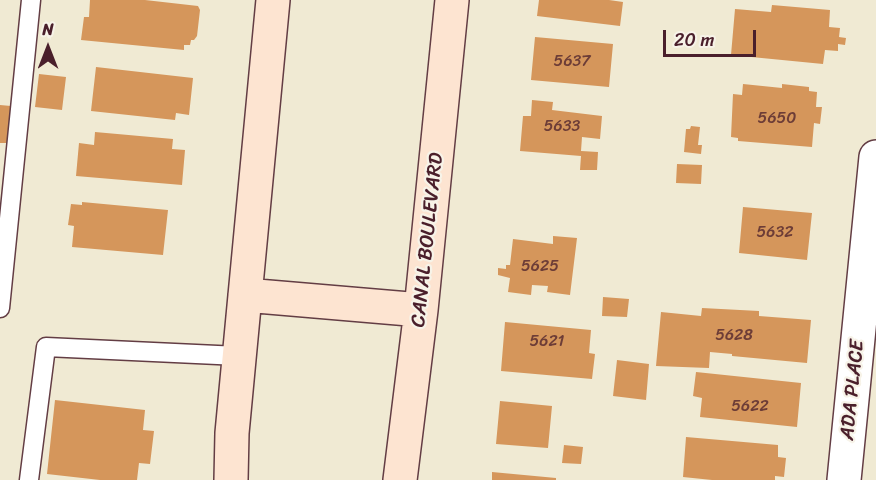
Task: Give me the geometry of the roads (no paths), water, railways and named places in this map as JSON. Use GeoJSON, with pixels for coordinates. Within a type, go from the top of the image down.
{"type":"FeatureCollection","features":[{"type":"Feature","properties":{"kind":"main road"},"geometry":{"type":"LineString","coordinates":[[231,480],[232,433],[273,0]]}},
{"type":"Feature","properties":{"kind":"main road","name":"CANAL BOULEVARD"},"geometry":{"type":"LineString","coordinates":[[400,480],[421,310],[452,0]]}},
{"type":"Feature","properties":{"kind":"main road"},"geometry":{"type":"LineString","coordinates":[[245,295],[421,310]]}},
{"type":"Feature","properties":{"kind":"street","name":"ADA PLACE"},"geometry":{"type":"LineString","coordinates":[[844,480],[876,157]]}},
{"type":"Feature","properties":{"kind":"lane"},"geometry":{"type":"LineString","coordinates":[[0,308],[31,0]]}},
{"type":"Feature","properties":{"kind":"lane"},"geometry":{"type":"LineString","coordinates":[[29,480],[46,347],[239,356]]}}]}
